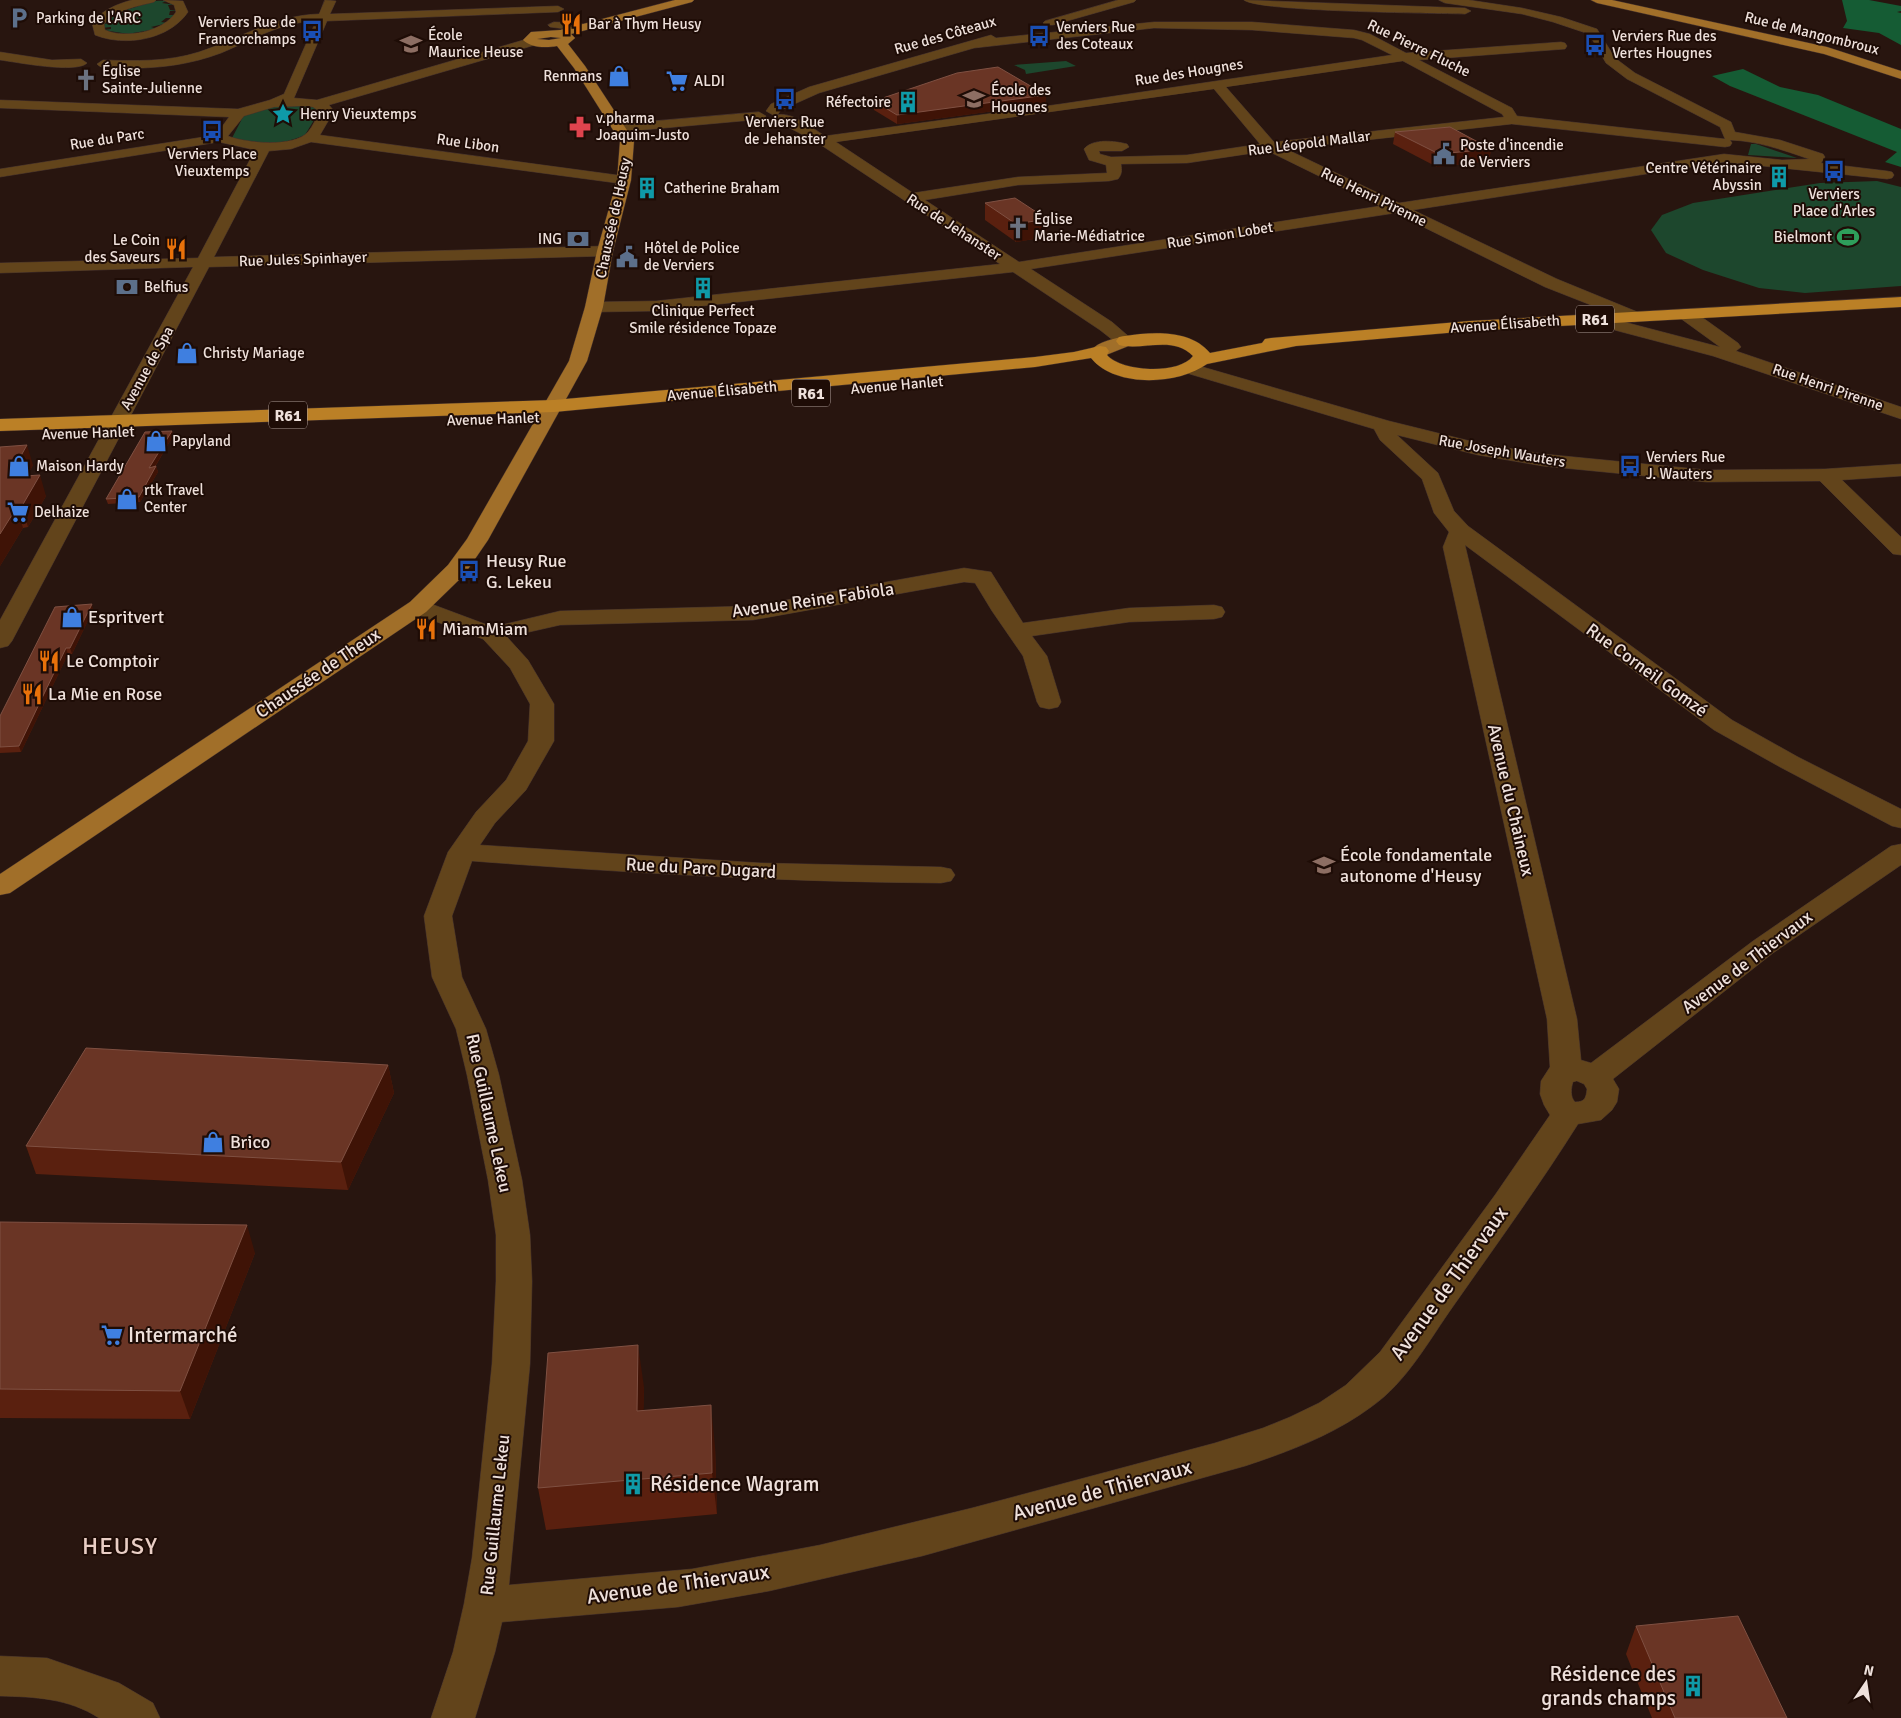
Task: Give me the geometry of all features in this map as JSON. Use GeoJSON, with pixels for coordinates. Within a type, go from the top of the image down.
{"type":"FeatureCollection","features":[{"type":"Feature","properties":{"kind":"highway","name":"Avenue Élisabeth"},"geometry":{"type":"LineString","coordinates":[[1188,344],[1289,343],[1470,326],[1901,302]]}},
{"type":"Feature","properties":{"kind":"highway","name":"R61"},"geometry":{"type":"LineString","coordinates":[[1125,341],[1155,339],[1188,344]]}},
{"type":"Feature","properties":{"kind":"highway","name":"Avenue Élisabeth"},"geometry":{"type":"LineString","coordinates":[[1195,364],[1289,343]]}},
{"type":"Feature","properties":{"kind":"highway"},"geometry":{"type":"LineString","coordinates":[[1188,344],[1199,350],[1202,355],[1195,364]]}},
{"type":"Feature","properties":{"kind":"highway","name":"Avenue Élisabeth"},"geometry":{"type":"LineString","coordinates":[[550,411],[1025,363],[1074,357],[1100,351]]}},
{"type":"Feature","properties":{"kind":"highway"},"geometry":{"type":"LineString","coordinates":[[1100,351],[1098,356],[1100,360],[1106,366],[1117,370]]}},
{"type":"Feature","properties":{"kind":"highway","name":"R61"},"geometry":{"type":"LineString","coordinates":[[1117,370],[1165,374],[1195,364]]}},
{"type":"Feature","properties":{"kind":"highway","name":"Avenue Hanlet"},"geometry":{"type":"LineString","coordinates":[[0,424],[115,426],[550,411],[985,376],[1084,369],[1117,370]]}},
{"type":"Feature","properties":{"kind":"highway","name":"Avenue Hanlet"},"geometry":{"type":"LineString","coordinates":[[0,436],[115,426]]}},
{"type":"Feature","properties":{"kind":"main road"},"geometry":{"type":"LineString","coordinates":[[531,42],[580,27],[688,0]]}},
{"type":"Feature","properties":{"kind":"main road","name":"Rue de Mangombroux"},"geometry":{"type":"LineString","coordinates":[[1597,0],[1828,51],[1901,75]]}},
{"type":"Feature","properties":{"kind":"main road","name":"Chaussée de Heusy"},"geometry":{"type":"LineString","coordinates":[[550,411],[578,361],[594,307],[605,250],[624,180],[627,142],[620,128],[556,34]]}},
{"type":"Feature","properties":{"kind":"main road","name":"R61"},"geometry":{"type":"LineString","coordinates":[[1100,351],[1125,341]]}},
{"type":"Feature","properties":{"kind":"main road","name":"Chaussée de Theux"},"geometry":{"type":"LineString","coordinates":[[6,886],[150,785],[418,607],[456,570],[477,540],[550,411]]}},
{"type":"Feature","properties":{"kind":"street"},"geometry":{"type":"LineString","coordinates":[[142,35],[105,36],[98,30],[98,23],[121,8],[146,0]]}},
{"type":"Feature","properties":{"kind":"street"},"geometry":{"type":"LineString","coordinates":[[0,56],[52,64],[81,63],[88,66],[142,35],[171,24],[181,16],[181,7],[171,0]]}},
{"type":"Feature","properties":{"kind":"street"},"geometry":{"type":"LineString","coordinates":[[274,103],[290,96],[331,0]]}},
{"type":"Feature","properties":{"kind":"street","name":"Rue des Côteaux"},"geometry":{"type":"LineString","coordinates":[[776,112],[814,90],[1130,0]]}},
{"type":"Feature","properties":{"kind":"street"},"geometry":{"type":"LineString","coordinates":[[1250,0],[1285,5],[1505,13],[1522,6]]}},
{"type":"Feature","properties":{"kind":"street"},"geometry":{"type":"LineString","coordinates":[[1445,0],[1522,6],[1593,32],[1610,60],[1632,76],[1726,125],[1726,146],[1735,161],[1797,165],[1894,176]]}},
{"type":"Feature","properties":{"kind":"street"},"geometry":{"type":"LineString","coordinates":[[107,54],[164,63],[206,54],[285,22],[323,17],[559,4],[556,34]]}},
{"type":"Feature","properties":{"kind":"street","name":"Rue Pierre Fluche"},"geometry":{"type":"LineString","coordinates":[[974,44],[1139,26],[1242,26],[1361,35],[1507,111],[1512,120]]}},
{"type":"Feature","properties":{"kind":"street"},"geometry":{"type":"LineString","coordinates":[[105,36],[107,54]]}},
{"type":"Feature","properties":{"kind":"street"},"geometry":{"type":"LineString","coordinates":[[0,104],[239,113],[258,106],[274,103],[318,104],[531,42]]}},
{"type":"Feature","properties":{"kind":"street","name":"Rue des Hougnes"},"geometry":{"type":"LineString","coordinates":[[823,140],[1404,57],[1561,46]]}},
{"type":"Feature","properties":{"kind":"street","name":"Rue Henri Pirenne"},"geometry":{"type":"LineString","coordinates":[[1217,85],[1270,147],[1551,283],[1634,316]]}},
{"type":"Feature","properties":{"kind":"street"},"geometry":{"type":"LineString","coordinates":[[309,138],[327,111],[325,107],[318,104]]}},
{"type":"Feature","properties":{"kind":"street","name":"Rue de Jehanster"},"geometry":{"type":"LineString","coordinates":[[620,128],[759,116],[765,118],[776,112],[823,140],[1106,326],[1125,341]]}},
{"type":"Feature","properties":{"kind":"street"},"geometry":{"type":"LineString","coordinates":[[220,138],[239,113]]}},
{"type":"Feature","properties":{"kind":"street","name":"Rue Léopold Mallar"},"geometry":{"type":"LineString","coordinates":[[1113,162],[1125,160],[1187,159],[1270,147],[1512,120],[1726,146]]}},
{"type":"Feature","properties":{"kind":"street"},"geometry":{"type":"LineString","coordinates":[[1726,146],[1748,136],[1818,157],[1853,164],[1894,176]]}},
{"type":"Feature","properties":{"kind":"street","name":"Rue Libon"},"geometry":{"type":"LineString","coordinates":[[220,138],[241,146],[264,146],[309,138],[624,180]]}},
{"type":"Feature","properties":{"kind":"street","name":"Rue du Parc"},"geometry":{"type":"LineString","coordinates":[[0,173],[220,138]]}},
{"type":"Feature","properties":{"kind":"street","name":"Avenue de Spa"},"geometry":{"type":"LineString","coordinates":[[0,641],[264,146]]}},
{"type":"Feature","properties":{"kind":"street"},"geometry":{"type":"LineString","coordinates":[[909,198],[1018,181],[1109,177],[1113,176],[1115,171],[1113,162],[1094,157],[1092,149],[1098,146],[1122,147]]}},
{"type":"Feature","properties":{"kind":"street","name":"Rue Simon Lobet"},"geometry":{"type":"LineString","coordinates":[[594,307],[656,306],[1014,267],[1396,208],[1726,146]]}},
{"type":"Feature","properties":{"kind":"street"},"geometry":{"type":"LineString","coordinates":[[1797,165],[1811,163],[1818,157]]}},
{"type":"Feature","properties":{"kind":"street","name":"Rue Jules Spinhayer"},"geometry":{"type":"LineString","coordinates":[[0,268],[605,250]]}},
{"type":"Feature","properties":{"kind":"street","name":"Rue Henri Pirenne"},"geometry":{"type":"LineString","coordinates":[[1551,283],[1573,307],[1590,319],[1658,334],[1754,361],[1901,413]]}},
{"type":"Feature","properties":{"kind":"street","name":"Rue Henri Pirenne"},"geometry":{"type":"LineString","coordinates":[[1686,314],[1754,361]]}},
{"type":"Feature","properties":{"kind":"street","name":"Rue Joseph Wauters"},"geometry":{"type":"LineString","coordinates":[[1195,364],[1382,425],[1478,449],[1571,463],[1707,476],[1825,475],[1901,470]]}},
{"type":"Feature","properties":{"kind":"street","name":"Rue Corneil Gomzé"},"geometry":{"type":"LineString","coordinates":[[1382,425],[1387,436],[1441,468],[1444,513],[1460,531],[1723,725],[1789,762],[1901,820]]}},
{"type":"Feature","properties":{"kind":"street"},"geometry":{"type":"LineString","coordinates":[[1441,468],[1478,449]]}},
{"type":"Feature","properties":{"kind":"street"},"geometry":{"type":"LineString","coordinates":[[1825,475],[1901,549]]}},
{"type":"Feature","properties":{"kind":"street","name":"Avenue du Chaineux"},"geometry":{"type":"LineString","coordinates":[[1460,531],[1454,547],[1562,1019],[1580,1074]]}},
{"type":"Feature","properties":{"kind":"street","name":"Avenue Reine Fabiola"},"geometry":{"type":"LineString","coordinates":[[491,634],[560,618],[753,612],[964,575],[983,577],[1035,656],[1049,702]]}},
{"type":"Feature","properties":{"kind":"street","name":"Rue Guillaume Lekeu"},"geometry":{"type":"LineString","coordinates":[[418,607],[491,634],[520,665],[542,704],[541,741],[517,784],[485,818],[462,852],[438,916],[447,977],[471,1029],[483,1075],[513,1236],[514,1272],[511,1364],[492,1558],[485,1604],[474,1652],[453,1718]]}},
{"type":"Feature","properties":{"kind":"street"},"geometry":{"type":"LineString","coordinates":[[1017,631],[1129,614],[1214,612]]}},
{"type":"Feature","properties":{"kind":"street","name":"Rue du Parc Dugard"},"geometry":{"type":"LineString","coordinates":[[462,852],[654,866],[856,875],[941,875]]}},
{"type":"Feature","properties":{"kind":"street","name":"Avenue de Thiervaux"},"geometry":{"type":"LineString","coordinates":[[485,1604],[525,1603],[715,1584],[851,1557],[996,1520],[1218,1458],[1266,1444],[1318,1423],[1362,1394],[1396,1357],[1536,1164],[1569,1112],[1560,1106],[1555,1088],[1558,1078],[1580,1074],[1901,852]]}},
{"type":"Feature","properties":{"kind":"street"},"geometry":{"type":"LineString","coordinates":[[1569,1112],[1590,1112],[1601,1102],[1603,1089],[1580,1074]]}},
{"type":"Feature","properties":{"kind":"street"},"geometry":{"type":"LineString","coordinates":[[0,1676],[47,1678],[104,1697],[138,1718]]}},
{"type":"Feature","properties":{"kind":"green space"},"geometry":{"type":"Polygon","coordinates":[[[1842,0],[1869,0],[1901,6],[1901,11],[1897,12],[1901,13],[1901,45],[1879,33],[1843,28],[1847,21],[1842,0]]]}},
{"type":"Feature","properties":{"kind":"green space"},"geometry":{"type":"Polygon","coordinates":[[[166,1],[162,3],[175,5],[168,5],[170,10],[179,11],[170,11],[169,15],[177,15],[174,18],[166,18],[161,22],[168,23],[151,27],[157,29],[133,33],[135,35],[103,30],[111,29],[111,27],[102,28],[103,24],[111,23],[113,20],[106,20],[108,17],[116,17],[124,12],[117,11],[128,10],[150,2],[166,1]]]}},
{"type":"Feature","properties":{"kind":"green space"},"geometry":{"type":"Polygon","coordinates":[[[1066,61],[1076,66],[1026,74],[1025,70],[1014,65],[1066,61]]]}},
{"type":"Feature","properties":{"kind":"green space"},"geometry":{"type":"Polygon","coordinates":[[[1743,69],[1780,87],[1818,95],[1901,129],[1901,167],[1885,162],[1897,152],[1730,86],[1712,76],[1743,69]]]}},
{"type":"Feature","properties":{"kind":"green space"},"geometry":{"type":"Polygon","coordinates":[[[291,105],[315,107],[320,110],[305,135],[278,143],[260,143],[232,138],[244,115],[261,108],[291,105]]]}},
{"type":"Feature","properties":{"kind":"green space"},"geometry":{"type":"Polygon","coordinates":[[[1751,144],[1756,144],[1797,158],[1748,155],[1751,144]]]}},
{"type":"Feature","properties":{"kind":"green space"},"geometry":{"type":"Polygon","coordinates":[[[1877,181],[1901,187],[1901,286],[1805,293],[1759,288],[1703,270],[1666,253],[1651,230],[1662,215],[1693,203],[1820,183],[1877,181]]]}},
{"type":"Feature","properties":{"kind":"building"},"geometry":{"type":"Polygon","coordinates":[[[998,67],[1046,95],[897,115],[874,101],[957,73],[998,67]]]}},
{"type":"Feature","properties":{"kind":"building"},"geometry":{"type":"Polygon","coordinates":[[[1450,127],[1491,149],[1439,154],[1395,132],[1450,127]]]}},
{"type":"Feature","properties":{"kind":"building"},"geometry":{"type":"Polygon","coordinates":[[[1015,198],[1047,219],[1016,224],[985,203],[1015,198]]]}},
{"type":"Feature","properties":{"kind":"building"},"geometry":{"type":"Polygon","coordinates":[[[172,431],[149,468],[156,466],[139,497],[106,499],[145,432],[172,431]]]}},
{"type":"Feature","properties":{"kind":"building"},"geometry":{"type":"Polygon","coordinates":[[[27,445],[9,477],[40,475],[22,506],[17,507],[0,534],[0,447],[27,445]]]}},
{"type":"Feature","properties":{"kind":"building"},"geometry":{"type":"Polygon","coordinates":[[[92,604],[70,648],[66,648],[19,746],[0,747],[0,716],[55,607],[92,604]]]}},
{"type":"Feature","properties":{"kind":"building","name":"Brico"},"geometry":{"type":"Polygon","coordinates":[[[86,1048],[388,1065],[341,1162],[26,1146],[86,1048]]]}},
{"type":"Feature","properties":{"kind":"building","name":"Intermarché"},"geometry":{"type":"Polygon","coordinates":[[[0,1222],[247,1225],[180,1391],[0,1389],[0,1222]]]}},
{"type":"Feature","properties":{"kind":"building"},"geometry":{"type":"Polygon","coordinates":[[[638,1345],[637,1411],[711,1405],[712,1473],[538,1488],[548,1353],[638,1345]]]}},
{"type":"Feature","properties":{"kind":"building"},"geometry":{"type":"Polygon","coordinates":[[[1738,1616],[1787,1718],[1675,1718],[1636,1626],[1738,1616]]]}},
{"type":"Feature","properties":{"kind":"place","name":"Parking de l'ARC"},"geometry":{"type":"Point","coordinates":[19,18]}},
{"type":"Feature","properties":{"kind":"place","name":"Bar à Thym Heusy"},"geometry":{"type":"Point","coordinates":[571,24]}},
{"type":"Feature","properties":{"kind":"place","name":"Verviers Rue de Francorchamps"},"geometry":{"type":"Point","coordinates":[312,31]}},
{"type":"Feature","properties":{"kind":"place","name":"Verviers Rue des Coteaux"},"geometry":{"type":"Point","coordinates":[1039,36]}},
{"type":"Feature","properties":{"kind":"place","name":"École Maurice Heuse"},"geometry":{"type":"Point","coordinates":[411,44]}},
{"type":"Feature","properties":{"kind":"place","name":"Verviers Rue des Vertes Hougnes"},"geometry":{"type":"Point","coordinates":[1595,45]}},
{"type":"Feature","properties":{"kind":"place","name":"Renmans"},"geometry":{"type":"Point","coordinates":[619,76]}},
{"type":"Feature","properties":{"kind":"place","name":"Église Sainte-Julienne"},"geometry":{"type":"Point","coordinates":[86,80]}},
{"type":"Feature","properties":{"kind":"place","name":"ALDI"},"geometry":{"type":"Point","coordinates":[677,81]}},
{"type":"Feature","properties":{"kind":"place","name":"Verviers Rue de Jehanster"},"geometry":{"type":"Point","coordinates":[785,99]}},
{"type":"Feature","properties":{"kind":"place","name":"École des Hougnes"},"geometry":{"type":"Point","coordinates":[974,99]}},
{"type":"Feature","properties":{"kind":"place","name":"Réfectoire"},"geometry":{"type":"Point","coordinates":[908,102]}},
{"type":"Feature","properties":{"kind":"place","name":"Henry Vieuxtemps"},"geometry":{"type":"Point","coordinates":[283,114]}},
{"type":"Feature","properties":{"kind":"place","name":"v.pharma Joaquim-Justo"},"geometry":{"type":"Point","coordinates":[580,127]}},
{"type":"Feature","properties":{"kind":"place","name":"Verviers Place Vieuxtemps"},"geometry":{"type":"Point","coordinates":[212,131]}},
{"type":"Feature","properties":{"kind":"place","name":"Poste d'incendie de Verviers"},"geometry":{"type":"Point","coordinates":[1444,154]}},
{"type":"Feature","properties":{"kind":"place","name":"Verviers Place d'Arles"},"geometry":{"type":"Point","coordinates":[1834,171]}},
{"type":"Feature","properties":{"kind":"place","name":"Centre Vétérinaire Abyssin"},"geometry":{"type":"Point","coordinates":[1779,177]}},
{"type":"Feature","properties":{"kind":"place","name":"Catherine Braham"},"geometry":{"type":"Point","coordinates":[647,188]}},
{"type":"Feature","properties":{"kind":"place","name":"Église Marie-Médiatrice"},"geometry":{"type":"Point","coordinates":[1018,228]}},
{"type":"Feature","properties":{"kind":"place","name":"Bielmont"},"geometry":{"type":"Point","coordinates":[1848,237]}},
{"type":"Feature","properties":{"kind":"place","name":"ING"},"geometry":{"type":"Point","coordinates":[578,239]}},
{"type":"Feature","properties":{"kind":"place","name":"Le Coin des Saveurs"},"geometry":{"type":"Point","coordinates":[176,249]}},
{"type":"Feature","properties":{"kind":"place","name":"Hôtel de Police de Verviers"},"geometry":{"type":"Point","coordinates":[627,257]}},
{"type":"Feature","properties":{"kind":"place","name":"Belfius"},"geometry":{"type":"Point","coordinates":[127,287]}},
{"type":"Feature","properties":{"kind":"place","name":"Clinique Perfect Smile résidence Topaze"},"geometry":{"type":"Point","coordinates":[703,288]}},
{"type":"Feature","properties":{"kind":"place","name":"Christy Mariage"},"geometry":{"type":"Point","coordinates":[187,353]}},
{"type":"Feature","properties":{"kind":"place","name":"Papyland"},"geometry":{"type":"Point","coordinates":[156,441]}},
{"type":"Feature","properties":{"kind":"place","name":"Maison Hardy"},"geometry":{"type":"Point","coordinates":[19,466]}},
{"type":"Feature","properties":{"kind":"place","name":"Verviers Rue J. Wauters"},"geometry":{"type":"Point","coordinates":[1630,466]}},
{"type":"Feature","properties":{"kind":"place","name":"rtk Travel Center"},"geometry":{"type":"Point","coordinates":[127,499]}},
{"type":"Feature","properties":{"kind":"place","name":"Delhaize"},"geometry":{"type":"Point","coordinates":[18,512]}},
{"type":"Feature","properties":{"kind":"place","name":"Heusy Rue G. Lekeu"},"geometry":{"type":"Point","coordinates":[469,571]}},
{"type":"Feature","properties":{"kind":"place","name":"Espritvert"},"geometry":{"type":"Point","coordinates":[72,617]}},
{"type":"Feature","properties":{"kind":"place","name":"MiamMiam"},"geometry":{"type":"Point","coordinates":[426,629]}},
{"type":"Feature","properties":{"kind":"place","name":"Le Comptoir"},"geometry":{"type":"Point","coordinates":[49,661]}},
{"type":"Feature","properties":{"kind":"place","name":"La Mie en Rose"},"geometry":{"type":"Point","coordinates":[32,694]}},
{"type":"Feature","properties":{"kind":"place","name":"École fondamentale autonome d'Heusy"},"geometry":{"type":"Point","coordinates":[1324,865]}},
{"type":"Feature","properties":{"kind":"place","name":"Brico"},"geometry":{"type":"Point","coordinates":[213,1142]}},
{"type":"Feature","properties":{"kind":"place","name":"Intermarché"},"geometry":{"type":"Point","coordinates":[112,1335]}},
{"type":"Feature","properties":{"kind":"place","name":"Résidence Wagram"},"geometry":{"type":"Point","coordinates":[633,1484]}},
{"type":"Feature","properties":{"kind":"place","name":"Résidence des grands champs"},"geometry":{"type":"Point","coordinates":[1693,1686]}},
{"type":"Feature","properties":{"kind":"district","name":"HEUSY"},"geometry":{"type":"Point","coordinates":[120,1546]}}]}
